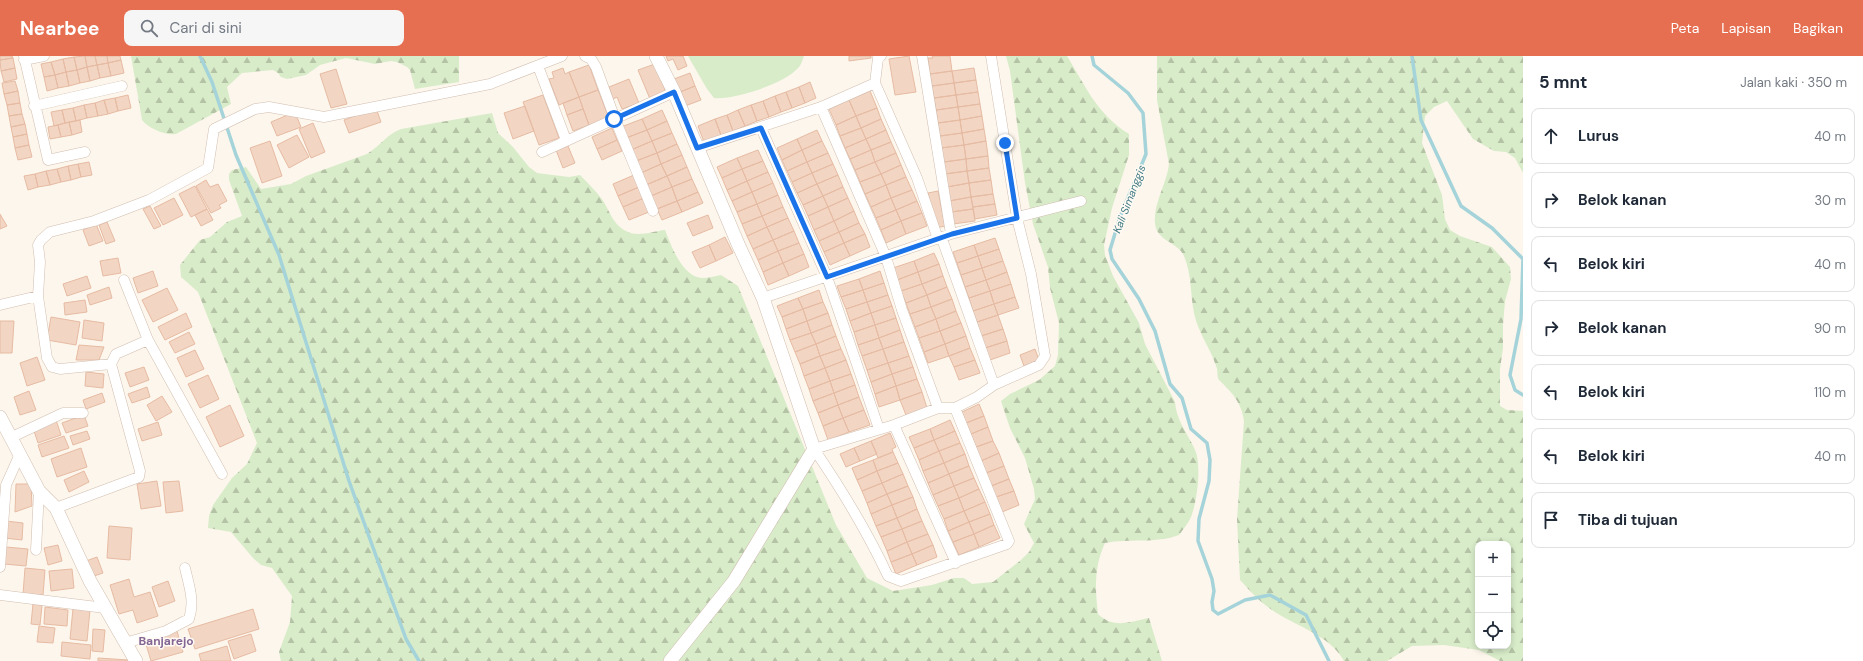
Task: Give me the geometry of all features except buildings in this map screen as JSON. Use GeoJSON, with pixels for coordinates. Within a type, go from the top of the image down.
{"type":"FeatureCollection","features":[{"type":"Feature","properties":{"kind":"street"},"geometry":{"type":"LineString","coordinates":[[44,56],[24,58],[34,106],[48,160],[85,152]]}},
{"type":"Feature","properties":{"kind":"street"},"geometry":{"type":"LineString","coordinates":[[111,364],[60,370],[52,367],[47,358],[38,296],[40,262],[38,245],[50,232],[94,221],[149,200],[208,168],[214,129],[255,109],[269,107],[324,117],[490,84],[562,56]]}},
{"type":"Feature","properties":{"kind":"street"},"geometry":{"type":"LineString","coordinates":[[585,56],[591,59],[596,67],[614,119],[653,210]]}},
{"type":"Feature","properties":{"kind":"street"},"geometry":{"type":"LineString","coordinates":[[656,56],[674,92],[763,298],[814,448],[867,532],[888,576],[901,581],[1007,544],[1009,540],[956,408]]}},
{"type":"Feature","properties":{"kind":"street"},"geometry":{"type":"LineString","coordinates":[[922,56],[952,234]]}},
{"type":"Feature","properties":{"kind":"street"},"geometry":{"type":"LineString","coordinates":[[670,661],[734,581],[814,448],[894,425],[938,408],[956,408],[978,397],[994,385],[1039,365],[1045,356],[1031,274],[1017,218],[991,56]]}},
{"type":"Feature","properties":{"kind":"street"},"geometry":{"type":"LineString","coordinates":[[879,57],[875,83],[917,178],[994,385]]}},
{"type":"Feature","properties":{"kind":"street"},"geometry":{"type":"LineString","coordinates":[[538,66],[566,140]]}},
{"type":"Feature","properties":{"kind":"street"},"geometry":{"type":"LineString","coordinates":[[697,148],[821,107],[875,83]]}},
{"type":"Feature","properties":{"kind":"street"},"geometry":{"type":"LineString","coordinates":[[34,106],[122,86]]}},
{"type":"Feature","properties":{"kind":"street"},"geometry":{"type":"LineString","coordinates":[[542,152],[674,92]]}},
{"type":"Feature","properties":{"kind":"street"},"geometry":{"type":"LineString","coordinates":[[821,107],[886,257],[902,310],[938,408]]}},
{"type":"Feature","properties":{"kind":"street"},"geometry":{"type":"LineString","coordinates":[[761,128],[827,277],[879,429]]}},
{"type":"Feature","properties":{"kind":"street"},"geometry":{"type":"LineString","coordinates":[[763,298],[952,234],[1082,201]]}},
{"type":"Feature","properties":{"kind":"street"},"geometry":{"type":"LineString","coordinates":[[124,280],[148,340],[222,474]]}},
{"type":"Feature","properties":{"kind":"street"},"geometry":{"type":"LineString","coordinates":[[0,305],[38,296]]}},
{"type":"Feature","properties":{"kind":"street"},"geometry":{"type":"LineString","coordinates":[[56,508],[139,477],[140,471],[111,364],[116,354],[148,340]]}},
{"type":"Feature","properties":{"kind":"street"},"geometry":{"type":"LineString","coordinates":[[12,437],[63,413],[83,413]]}},
{"type":"Feature","properties":{"kind":"street"},"geometry":{"type":"LineString","coordinates":[[0,417],[12,437],[39,491],[56,508],[90,580],[136,661]]}},
{"type":"Feature","properties":{"kind":"street"},"geometry":{"type":"LineString","coordinates":[[894,425],[956,563]]}},
{"type":"Feature","properties":{"kind":"street"},"geometry":{"type":"LineString","coordinates":[[0,567],[6,485],[20,454]]}},
{"type":"Feature","properties":{"kind":"street"},"geometry":{"type":"LineString","coordinates":[[36,550],[39,491]]}},
{"type":"Feature","properties":{"kind":"street"},"geometry":{"type":"LineString","coordinates":[[125,642],[166,631],[188,619],[192,609],[192,596],[185,568]]}},
{"type":"Feature","properties":{"kind":"street"},"geometry":{"type":"LineString","coordinates":[[0,595],[105,608]]}},
{"type":"Feature","properties":{"kind":"green space"},"geometry":{"type":"Polygon","coordinates":[[[131,56],[459,56],[459,82],[415,89],[410,70],[397,62],[391,61],[375,64],[346,58],[320,65],[306,75],[287,79],[281,77],[273,70],[242,73],[227,87],[231,104],[176,134],[167,134],[148,126],[142,120],[131,56]]]}},
{"type":"Feature","properties":{"kind":"green space"},"geometry":{"type":"Polygon","coordinates":[[[688,56],[804,56],[798,68],[781,80],[745,94],[714,98],[707,89],[688,56]]]}},
{"type":"Feature","properties":{"kind":"green space"},"geometry":{"type":"Polygon","coordinates":[[[1006,56],[1067,56],[1100,109],[1108,118],[1129,134],[1129,155],[1112,208],[1104,245],[1105,255],[1113,276],[1139,323],[1145,344],[1175,402],[1180,421],[1195,450],[1198,465],[1198,484],[1191,517],[1179,535],[1170,538],[1152,540],[1105,543],[1097,569],[1096,595],[1098,614],[1110,622],[1122,623],[1149,618],[1162,661],[281,661],[279,652],[290,622],[292,596],[272,568],[261,565],[253,558],[231,532],[208,528],[209,516],[213,505],[232,478],[247,464],[257,443],[198,292],[181,277],[180,265],[200,240],[210,237],[227,222],[242,216],[229,180],[229,174],[232,170],[246,167],[261,189],[291,184],[306,176],[367,154],[396,131],[401,129],[492,113],[498,133],[513,147],[529,167],[537,173],[569,177],[580,175],[599,195],[612,217],[623,229],[637,234],[665,230],[678,259],[689,272],[702,278],[721,275],[738,286],[836,525],[867,578],[893,591],[932,585],[954,578],[964,578],[972,584],[993,582],[1021,560],[1029,552],[1034,543],[1024,524],[1035,499],[1034,489],[1025,458],[1010,428],[1001,401],[1010,394],[1039,380],[1055,366],[1058,355],[1059,323],[1050,288],[1048,267],[1033,224],[1025,183],[1010,71],[1006,56]]]}},
{"type":"Feature","properties":{"kind":"green space"},"geometry":{"type":"Polygon","coordinates":[[[1157,56],[1523,56],[1523,173],[1515,158],[1506,152],[1494,151],[1473,139],[1447,101],[1434,107],[1425,116],[1422,143],[1442,195],[1445,219],[1450,230],[1460,236],[1492,247],[1510,267],[1511,279],[1505,301],[1503,325],[1503,348],[1500,369],[1500,406],[1507,410],[1523,411],[1523,661],[1500,661],[1479,650],[1444,645],[1412,646],[1387,661],[1344,661],[1330,644],[1268,607],[1240,580],[1237,519],[1244,421],[1242,411],[1236,398],[1218,378],[1217,369],[1198,327],[1193,306],[1190,277],[1184,256],[1177,247],[1163,238],[1156,229],[1156,208],[1166,179],[1169,164],[1157,100],[1157,56]]]}},
{"type":"Feature","properties":{"kind":"waterway"},"geometry":{"type":"LineString","coordinates":[[200,56],[212,82],[236,155],[279,255],[349,481],[406,639],[419,661]]}},
{"type":"Feature","properties":{"kind":"waterway","name":"Kali Simanggis"},"geometry":{"type":"LineString","coordinates":[[1092,56],[1094,65],[1128,93],[1143,113],[1146,154],[1120,217],[1110,250],[1112,259],[1139,299],[1155,331],[1170,384],[1182,398],[1191,429],[1207,443],[1210,460],[1209,481],[1199,519],[1198,541],[1212,579],[1214,591],[1212,602],[1213,610],[1218,614],[1245,600],[1270,595],[1306,615],[1329,661]]}},
{"type":"Feature","properties":{"kind":"waterway"},"geometry":{"type":"LineString","coordinates":[[1412,56],[1421,120],[1461,206],[1492,228],[1523,259],[1521,319],[1510,375],[1515,390],[1523,395]]}},
{"type":"Feature","properties":{"kind":"district","name":"Banjarejo"},"geometry":{"type":"Point","coordinates":[166,641]}},
{"type":"Feature","properties":{"kind":"route"},"geometry":{"type":"LineString","coordinates":[[614,119],[674,92],[697,148],[761,128],[827,277],[952,234],[1017,218],[1005,143]]}}]}
